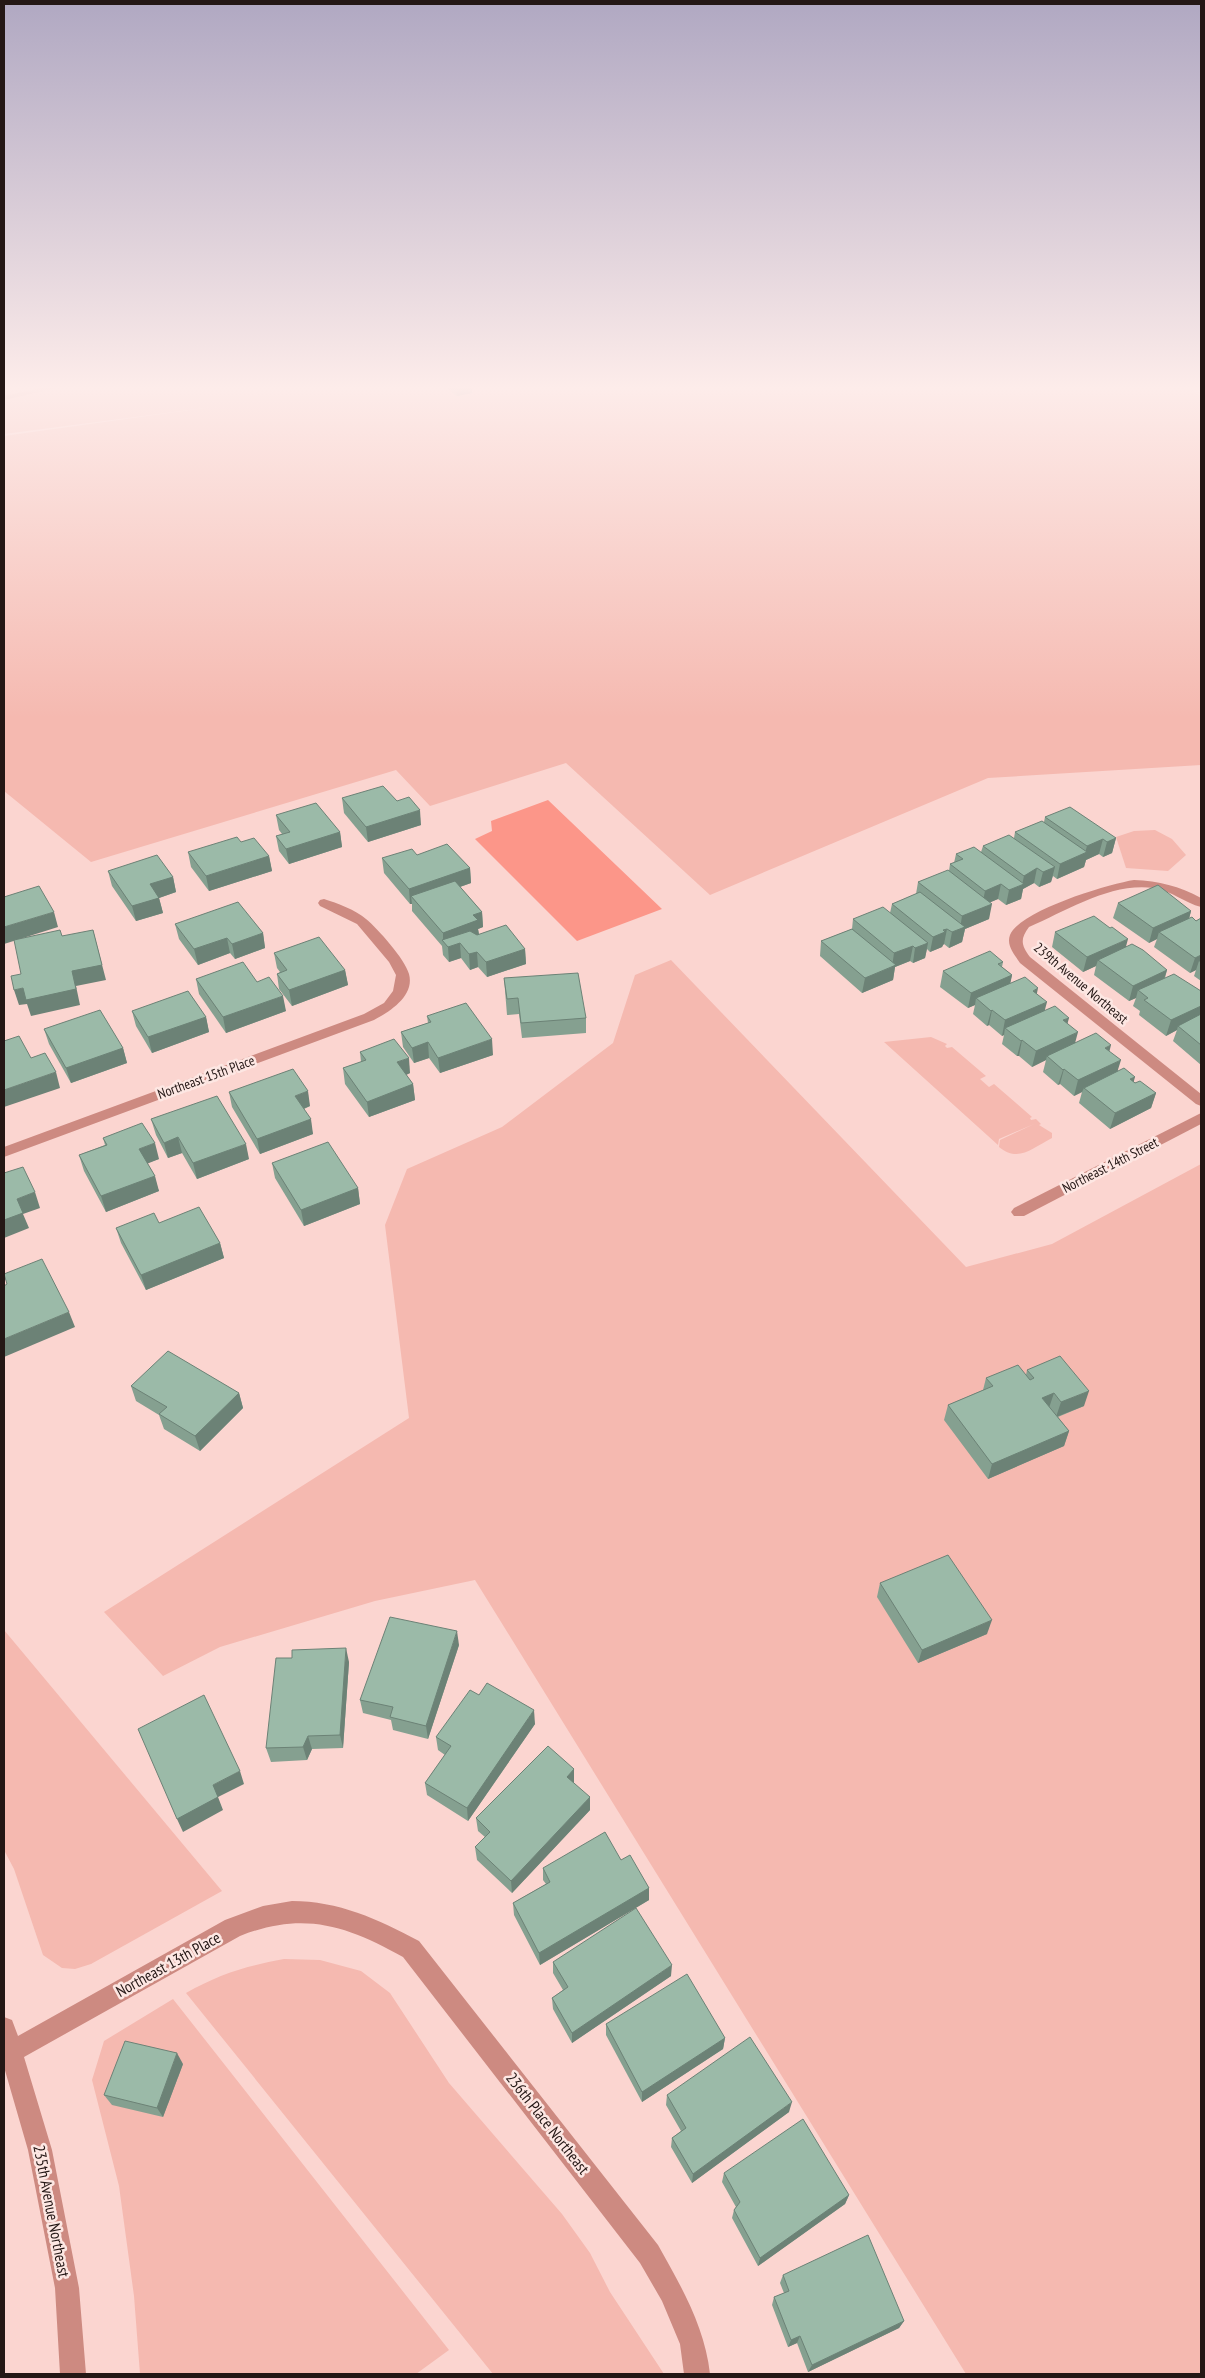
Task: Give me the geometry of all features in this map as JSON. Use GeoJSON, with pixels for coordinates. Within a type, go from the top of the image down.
{"type":"FeatureCollection","features":[{"type":"Feature","properties":{"kind":"street","name":"239th Avenue Northeast"},"geometry":{"type":"LineString","coordinates":[[1201,904],[1178,890],[1159,884],[1135,882],[1117,885],[1025,924],[1016,936],[1016,947],[1025,960],[1056,987],[1201,1101]]}},
{"type":"Feature","properties":{"kind":"street","name":"Northeast 15th Place"},"geometry":{"type":"LineString","coordinates":[[4,1152],[369,1017],[389,1006],[400,991],[403,975],[399,967],[361,921],[339,908],[324,903]]}},
{"type":"Feature","properties":{"kind":"street","name":"Northeast 14th Street"},"geometry":{"type":"LineString","coordinates":[[1019,1212],[1201,1118]]}},
{"type":"Feature","properties":{"kind":"street","name":"Northeast 13th Place"},"geometry":{"type":"LineString","coordinates":[[8,2054],[233,1928],[273,1914],[307,1911],[343,1917]]}},
{"type":"Feature","properties":{"kind":"street","name":"236th Place Northeast"},"geometry":{"type":"LineString","coordinates":[[343,1917],[376,1929],[411,1950],[618,2212],[649,2254],[671,2292],[693,2344],[697,2374]]}},
{"type":"Feature","properties":{"kind":"street","name":"235th Avenue Northeast"},"geometry":{"type":"LineString","coordinates":[[4,2028],[8,2054],[40,2150],[67,2288],[73,2374]]}},
{"type":"Feature","properties":{"kind":"shaded area"},"geometry":{"type":"Polygon","coordinates":[[[4,496],[1201,496],[1201,765],[988,778],[710,895],[566,763],[430,806],[396,770],[91,862],[4,791],[4,496]]]}},
{"type":"Feature","properties":{"kind":"shaded area"},"geometry":{"type":"Polygon","coordinates":[[[548,800],[662,909],[577,941],[475,839],[492,831],[491,821],[548,800]]]}},
{"type":"Feature","properties":{"kind":"shaded area"},"geometry":{"type":"Polygon","coordinates":[[[1155,830],[1172,839],[1186,855],[1168,871],[1126,868],[1116,837],[1134,831],[1155,830]]]}},
{"type":"Feature","properties":{"kind":"shaded area"},"geometry":{"type":"Polygon","coordinates":[[[671,960],[966,1267],[1052,1244],[1201,1164],[1201,2374],[966,2374],[475,1580],[375,1601],[220,1647],[163,1676],[104,1612],[409,1418],[385,1225],[407,1169],[502,1127],[613,1043],[635,975],[671,960]]]}},
{"type":"Feature","properties":{"kind":"shaded area"},"geometry":{"type":"Polygon","coordinates":[[[931,1037],[947,1044],[945,1046],[947,1048],[952,1047],[986,1076],[980,1079],[989,1087],[994,1084],[1032,1117],[1030,1118],[1031,1120],[1036,1119],[1041,1124],[1039,1125],[1052,1133],[1052,1138],[1026,1152],[1013,1154],[1006,1152],[999,1147],[1000,1140],[1034,1124],[999,1139],[998,1145],[884,1042],[931,1037]]]}},
{"type":"Feature","properties":{"kind":"shaded area"},"geometry":{"type":"Polygon","coordinates":[[[4,1630],[222,1891],[91,1964],[75,1969],[62,1968],[43,1955],[14,1869],[4,1850],[4,1630]]]}},
{"type":"Feature","properties":{"kind":"shaded area"},"geometry":{"type":"Polygon","coordinates":[[[284,1959],[320,1960],[361,1971],[390,1993],[449,2083],[562,2214],[590,2253],[610,2292],[664,2374],[493,2374],[186,1993],[233,1972],[284,1959]]]}},
{"type":"Feature","properties":{"kind":"shaded area"},"geometry":{"type":"Polygon","coordinates":[[[173,1999],[449,2350],[416,2374],[140,2374],[134,2296],[119,2186],[92,2080],[104,2041],[173,1999]]]}},
{"type":"Feature","properties":{"kind":"building"},"geometry":{"type":"Polygon","coordinates":[[[383,786],[397,801],[409,797],[420,810],[366,827],[342,798],[383,786]]]}},
{"type":"Feature","properties":{"kind":"building"},"geometry":{"type":"Polygon","coordinates":[[[316,803],[340,832],[286,849],[276,836],[290,832],[276,815],[316,803]]]}},
{"type":"Feature","properties":{"kind":"building"},"geometry":{"type":"Polygon","coordinates":[[[1070,807],[1116,838],[1107,842],[1103,839],[1087,846],[1045,817],[1070,807]]]}},
{"type":"Feature","properties":{"kind":"building"},"geometry":{"type":"Polygon","coordinates":[[[1042,821],[1087,852],[1060,864],[1015,832],[1042,821]]]}},
{"type":"Feature","properties":{"kind":"building"},"geometry":{"type":"Polygon","coordinates":[[[1009,835],[1055,867],[1043,872],[1037,868],[1024,876],[983,846],[1009,835]]]}},
{"type":"Feature","properties":{"kind":"building"},"geometry":{"type":"Polygon","coordinates":[[[237,837],[241,842],[254,838],[269,856],[206,876],[188,852],[237,837]]]}},
{"type":"Feature","properties":{"kind":"building"},"geometry":{"type":"Polygon","coordinates":[[[447,844],[470,868],[409,889],[382,858],[412,849],[417,855],[447,844]]]}},
{"type":"Feature","properties":{"kind":"building"},"geometry":{"type":"Polygon","coordinates":[[[974,847],[1024,884],[1009,890],[1001,884],[985,891],[950,864],[963,859],[956,854],[974,847]]]}},
{"type":"Feature","properties":{"kind":"building"},"geometry":{"type":"Polygon","coordinates":[[[157,855],[173,877],[150,884],[159,898],[132,906],[108,871],[157,855]]]}},
{"type":"Feature","properties":{"kind":"building"},"geometry":{"type":"Polygon","coordinates":[[[948,870],[992,904],[962,916],[918,882],[948,870]]]}},
{"type":"Feature","properties":{"kind":"building"},"geometry":{"type":"Polygon","coordinates":[[[455,881],[482,912],[473,915],[478,920],[443,933],[411,896],[455,881]]]}},
{"type":"Feature","properties":{"kind":"building"},"geometry":{"type":"Polygon","coordinates":[[[1158,885],[1191,911],[1153,928],[1118,903],[1158,885]]]}},
{"type":"Feature","properties":{"kind":"building"},"geometry":{"type":"Polygon","coordinates":[[[39,886],[54,912],[4,927],[4,897],[39,886]]]}},
{"type":"Feature","properties":{"kind":"building"},"geometry":{"type":"Polygon","coordinates":[[[920,892],[965,927],[952,932],[947,929],[943,930],[945,932],[933,937],[892,904],[920,892]]]}},
{"type":"Feature","properties":{"kind":"building"},"geometry":{"type":"Polygon","coordinates":[[[238,902],[263,933],[232,944],[227,938],[194,949],[175,924],[238,902]]]}},
{"type":"Feature","properties":{"kind":"building"},"geometry":{"type":"Polygon","coordinates":[[[883,907],[928,943],[894,953],[853,919],[883,907]]]}},
{"type":"Feature","properties":{"kind":"building"},"geometry":{"type":"Polygon","coordinates":[[[1094,916],[1128,939],[1087,957],[1055,932],[1094,916]]]}},
{"type":"Feature","properties":{"kind":"building"},"geometry":{"type":"Polygon","coordinates":[[[1192,917],[1196,921],[1201,918],[1201,955],[1195,958],[1159,932],[1192,917]]]}},
{"type":"Feature","properties":{"kind":"building"},"geometry":{"type":"Polygon","coordinates":[[[506,925],[525,949],[486,962],[477,952],[469,954],[460,943],[448,947],[442,940],[470,931],[477,935],[506,925]]]}},
{"type":"Feature","properties":{"kind":"building"},"geometry":{"type":"Polygon","coordinates":[[[852,929],[896,965],[865,978],[821,941],[852,929]]]}},
{"type":"Feature","properties":{"kind":"building"},"geometry":{"type":"Polygon","coordinates":[[[60,930],[62,936],[93,930],[102,965],[72,971],[76,989],[26,1000],[23,988],[14,990],[11,976],[21,974],[14,940],[60,930]]]}},
{"type":"Feature","properties":{"kind":"building"},"geometry":{"type":"Polygon","coordinates":[[[319,937],[345,970],[289,990],[277,974],[287,970],[274,953],[319,937]]]}},
{"type":"Feature","properties":{"kind":"building"},"geometry":{"type":"Polygon","coordinates":[[[1132,944],[1143,950],[1167,970],[1133,986],[1098,960],[1132,944]]]}},
{"type":"Feature","properties":{"kind":"building"},"geometry":{"type":"Polygon","coordinates":[[[990,951],[1003,962],[998,964],[1012,975],[971,993],[943,971],[990,951]]]}},
{"type":"Feature","properties":{"kind":"building"},"geometry":{"type":"Polygon","coordinates":[[[243,962],[257,982],[269,977],[283,996],[223,1017],[196,979],[243,962]]]}},
{"type":"Feature","properties":{"kind":"building"},"geometry":{"type":"Polygon","coordinates":[[[578,973],[586,1018],[521,1023],[518,998],[507,999],[504,978],[578,973]]]}},
{"type":"Feature","properties":{"kind":"building"},"geometry":{"type":"Polygon","coordinates":[[[1174,974],[1201,991],[1201,1006],[1171,1020],[1144,1000],[1148,998],[1138,990],[1174,974]]]}},
{"type":"Feature","properties":{"kind":"building"},"geometry":{"type":"Polygon","coordinates":[[[1025,977],[1038,988],[1033,991],[1047,1002],[1005,1020],[976,998],[1025,977]]]}},
{"type":"Feature","properties":{"kind":"building"},"geometry":{"type":"Polygon","coordinates":[[[188,991],[206,1017],[148,1037],[132,1011],[188,991]]]}},
{"type":"Feature","properties":{"kind":"building"},"geometry":{"type":"Polygon","coordinates":[[[466,1003],[492,1039],[438,1058],[428,1042],[412,1048],[401,1032],[431,1022],[427,1016],[466,1003]]]}},
{"type":"Feature","properties":{"kind":"building"},"geometry":{"type":"Polygon","coordinates":[[[1055,1006],[1069,1018],[1063,1020],[1078,1032],[1036,1051],[1005,1028],[1055,1006]]]}},
{"type":"Feature","properties":{"kind":"building"},"geometry":{"type":"Polygon","coordinates":[[[100,1010],[123,1048],[66,1068],[44,1029],[100,1010]]]}},
{"type":"Feature","properties":{"kind":"building"},"geometry":{"type":"Polygon","coordinates":[[[1201,1014],[1201,1045],[1178,1026],[1201,1014]]]}},
{"type":"Feature","properties":{"kind":"building"},"geometry":{"type":"Polygon","coordinates":[[[1096,1033],[1111,1045],[1105,1048],[1121,1060],[1078,1080],[1047,1056],[1096,1033]]]}},
{"type":"Feature","properties":{"kind":"building"},"geometry":{"type":"Polygon","coordinates":[[[19,1036],[31,1058],[45,1053],[56,1072],[4,1090],[4,1041],[19,1036]]]}},
{"type":"Feature","properties":{"kind":"building"},"geometry":{"type":"Polygon","coordinates":[[[394,1039],[409,1058],[397,1062],[413,1084],[367,1102],[343,1068],[366,1060],[360,1052],[394,1039]]]}},
{"type":"Feature","properties":{"kind":"building"},"geometry":{"type":"Polygon","coordinates":[[[1124,1068],[1135,1077],[1130,1079],[1135,1083],[1140,1081],[1156,1093],[1115,1113],[1084,1088],[1124,1068]]]}},
{"type":"Feature","properties":{"kind":"building"},"geometry":{"type":"Polygon","coordinates":[[[293,1069],[308,1091],[295,1096],[311,1119],[257,1139],[229,1092],[293,1069]]]}},
{"type":"Feature","properties":{"kind":"building"},"geometry":{"type":"Polygon","coordinates":[[[217,1096],[246,1144],[193,1163],[178,1137],[164,1143],[151,1119],[217,1096]]]}},
{"type":"Feature","properties":{"kind":"building"},"geometry":{"type":"Polygon","coordinates":[[[142,1123],[155,1143],[139,1149],[155,1176],[101,1196],[79,1155],[107,1145],[103,1138],[142,1123]]]}},
{"type":"Feature","properties":{"kind":"building"},"geometry":{"type":"Polygon","coordinates":[[[328,1142],[358,1188],[301,1210],[272,1163],[328,1142]]]}},
{"type":"Feature","properties":{"kind":"building"},"geometry":{"type":"Polygon","coordinates":[[[23,1167],[35,1192],[17,1199],[23,1213],[4,1220],[4,1173],[23,1167]]]}},
{"type":"Feature","properties":{"kind":"building"},"geometry":{"type":"Polygon","coordinates":[[[199,1207],[220,1243],[141,1275],[116,1228],[154,1213],[159,1223],[199,1207]]]}},
{"type":"Feature","properties":{"kind":"building"},"geometry":{"type":"Polygon","coordinates":[[[42,1259],[69,1312],[4,1339],[4,1286],[7,1284],[4,1274],[42,1259]]]}},
{"type":"Feature","properties":{"kind":"building"},"geometry":{"type":"Polygon","coordinates":[[[168,1351],[239,1393],[195,1436],[159,1414],[167,1407],[131,1386],[168,1351]]]}},
{"type":"Feature","properties":{"kind":"building"},"geometry":{"type":"Polygon","coordinates":[[[1060,1356],[1089,1391],[1061,1402],[1054,1393],[1042,1398],[1069,1431],[992,1464],[948,1405],[993,1386],[986,1378],[1018,1365],[1030,1380],[1034,1378],[1027,1370],[1060,1356]]]}},
{"type":"Feature","properties":{"kind":"building"},"geometry":{"type":"Polygon","coordinates":[[[948,1555],[992,1620],[922,1650],[880,1583],[948,1555]]]}},
{"type":"Feature","properties":{"kind":"building"},"geometry":{"type":"Polygon","coordinates":[[[390,1617],[457,1631],[426,1726],[390,1717],[393,1707],[360,1700],[390,1617]]]}},
{"type":"Feature","properties":{"kind":"building"},"geometry":{"type":"Polygon","coordinates":[[[346,1648],[340,1735],[308,1736],[303,1747],[266,1748],[276,1658],[292,1658],[292,1650],[346,1648]]]}},
{"type":"Feature","properties":{"kind":"building"},"geometry":{"type":"Polygon","coordinates":[[[487,1683],[534,1710],[467,1808],[425,1783],[451,1746],[436,1737],[470,1690],[479,1695],[487,1683]]]}},
{"type":"Feature","properties":{"kind":"building"},"geometry":{"type":"Polygon","coordinates":[[[204,1695],[240,1771],[213,1785],[218,1797],[177,1819],[138,1729],[204,1695]]]}},
{"type":"Feature","properties":{"kind":"building"},"geometry":{"type":"Polygon","coordinates":[[[548,1746],[574,1769],[567,1777],[590,1797],[511,1881],[475,1847],[490,1832],[476,1818],[548,1746]]]}},
{"type":"Feature","properties":{"kind":"building"},"geometry":{"type":"Polygon","coordinates":[[[605,1832],[621,1860],[630,1855],[649,1888],[539,1953],[513,1903],[550,1882],[543,1868],[605,1832]]]}},
{"type":"Feature","properties":{"kind":"building"},"geometry":{"type":"Polygon","coordinates":[[[636,1908],[672,1965],[572,2033],[552,1998],[568,1987],[553,1962],[636,1908]]]}},
{"type":"Feature","properties":{"kind":"building"},"geometry":{"type":"Polygon","coordinates":[[[687,1974],[725,2038],[642,2092],[606,2024],[687,1974]]]}},
{"type":"Feature","properties":{"kind":"building"},"geometry":{"type":"Polygon","coordinates":[[[750,2037],[792,2102],[693,2174],[672,2138],[686,2128],[667,2095],[750,2037]]]}},
{"type":"Feature","properties":{"kind":"building"},"geometry":{"type":"Polygon","coordinates":[[[125,2041],[177,2053],[157,2108],[104,2095],[125,2041]]]}},
{"type":"Feature","properties":{"kind":"building"},"geometry":{"type":"Polygon","coordinates":[[[803,2119],[849,2195],[760,2258],[734,2210],[740,2202],[724,2173],[803,2119]]]}},
{"type":"Feature","properties":{"kind":"building"},"geometry":{"type":"Polygon","coordinates":[[[868,2235],[904,2321],[812,2365],[800,2336],[791,2340],[774,2297],[789,2291],[783,2275],[868,2235]]]}}]}
